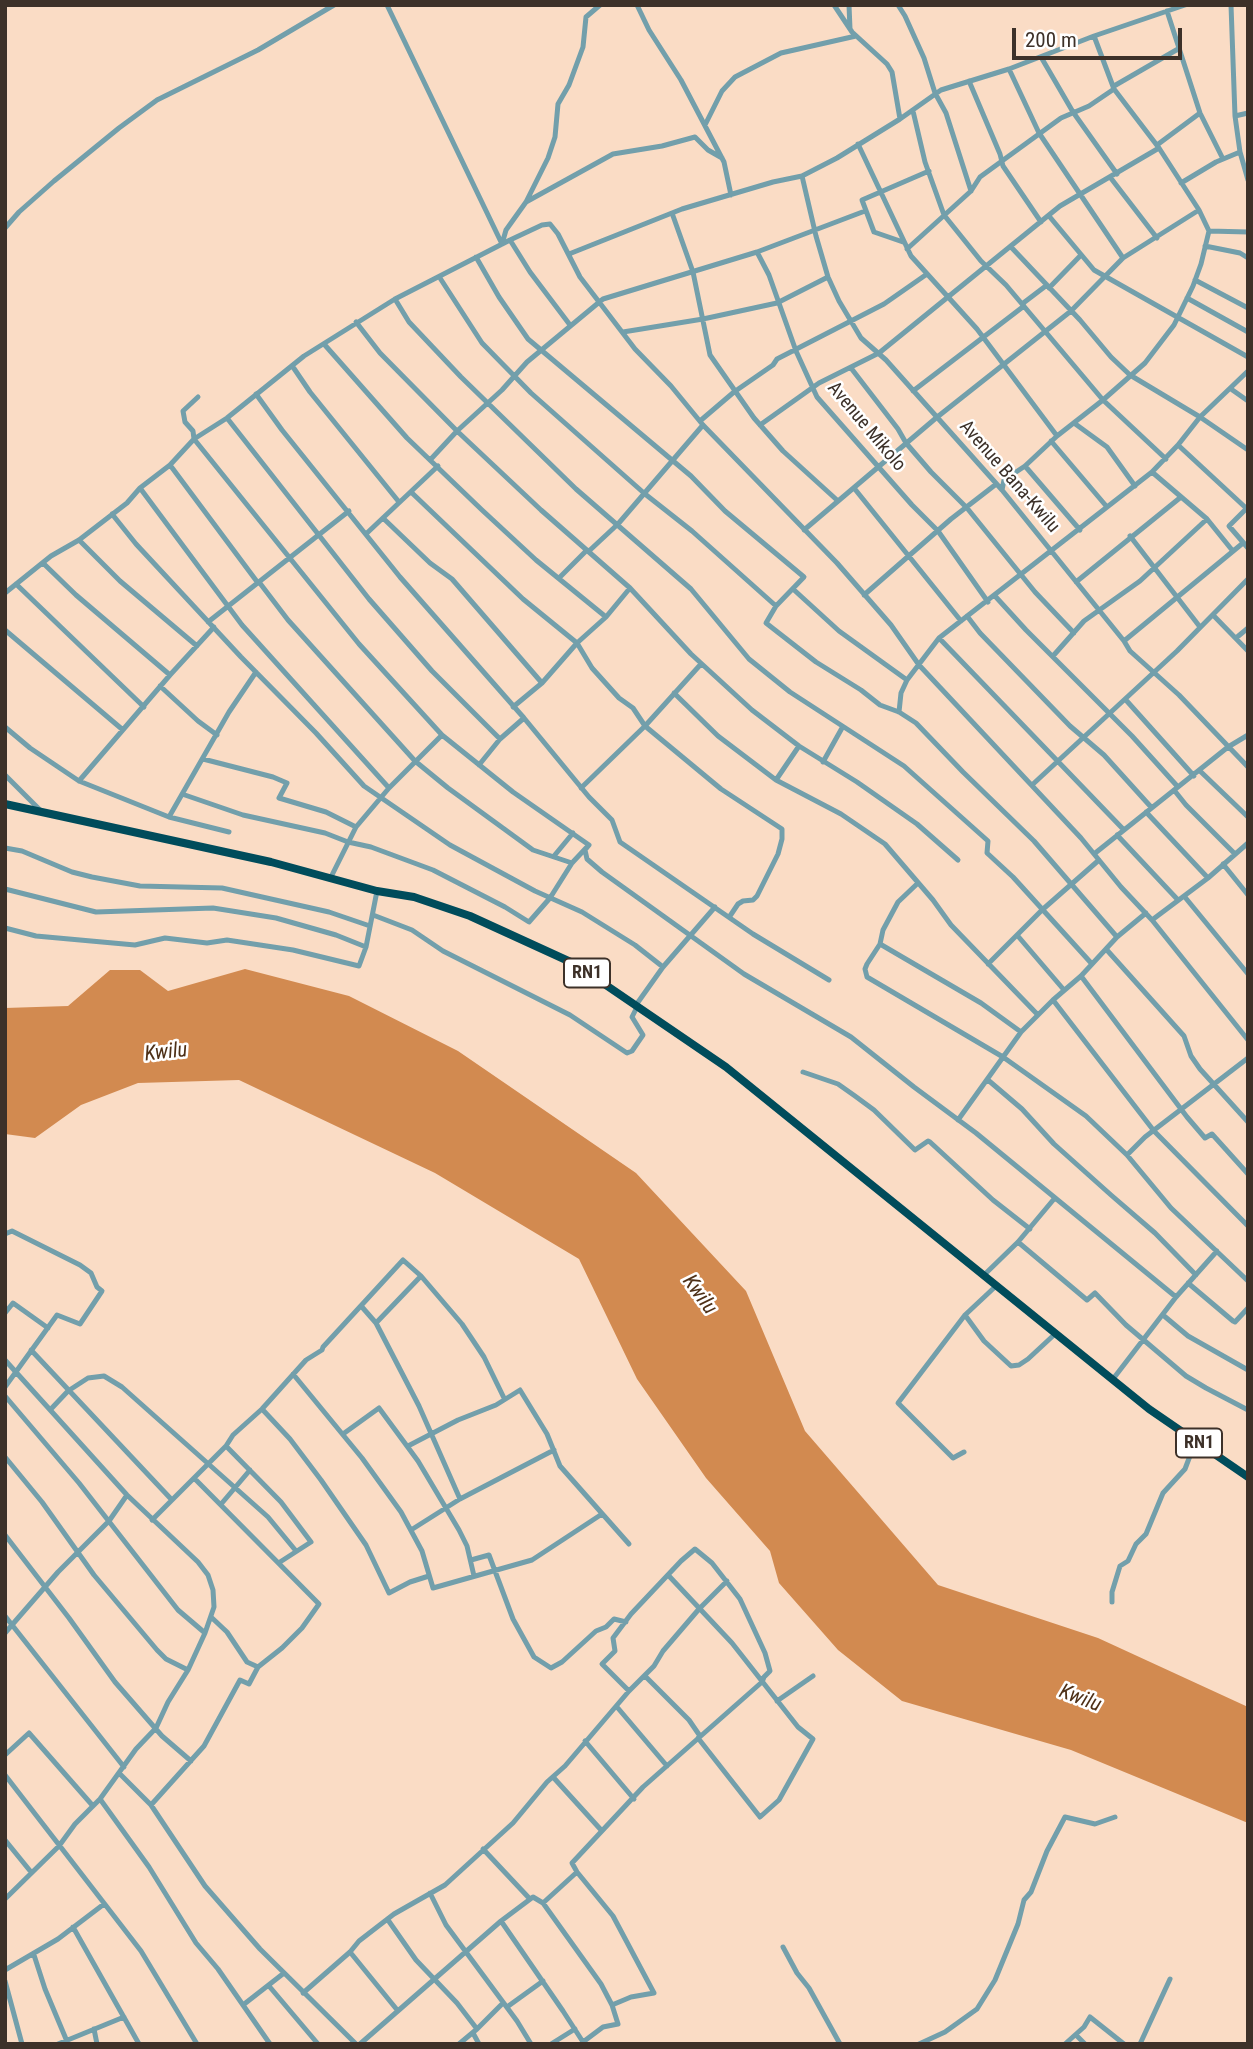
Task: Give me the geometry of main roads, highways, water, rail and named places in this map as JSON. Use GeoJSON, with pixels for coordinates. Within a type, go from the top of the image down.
{"type":"FeatureCollection","features":[{"type":"Feature","properties":{"kind":"highway","name":"RN1"},"geometry":{"type":"LineString","coordinates":[[5,804],[271,862],[377,891],[414,897],[470,916],[575,964],[726,1067],[1149,1409],[1248,1477]]}},
{"type":"Feature","properties":{"kind":"water","name":"Kwilu"},"geometry":{"type":"Polygon","coordinates":[[[245,969],[349,996],[458,1051],[636,1173],[746,1291],[805,1431],[938,1585],[1098,1638],[1248,1707],[1248,1823],[1071,1750],[902,1701],[838,1650],[779,1583],[770,1551],[706,1478],[637,1379],[579,1259],[435,1173],[239,1080],[138,1083],[81,1105],[35,1138],[5,1134],[5,1008],[68,1006],[110,970],[140,970],[168,991],[245,969]]]}}]}
